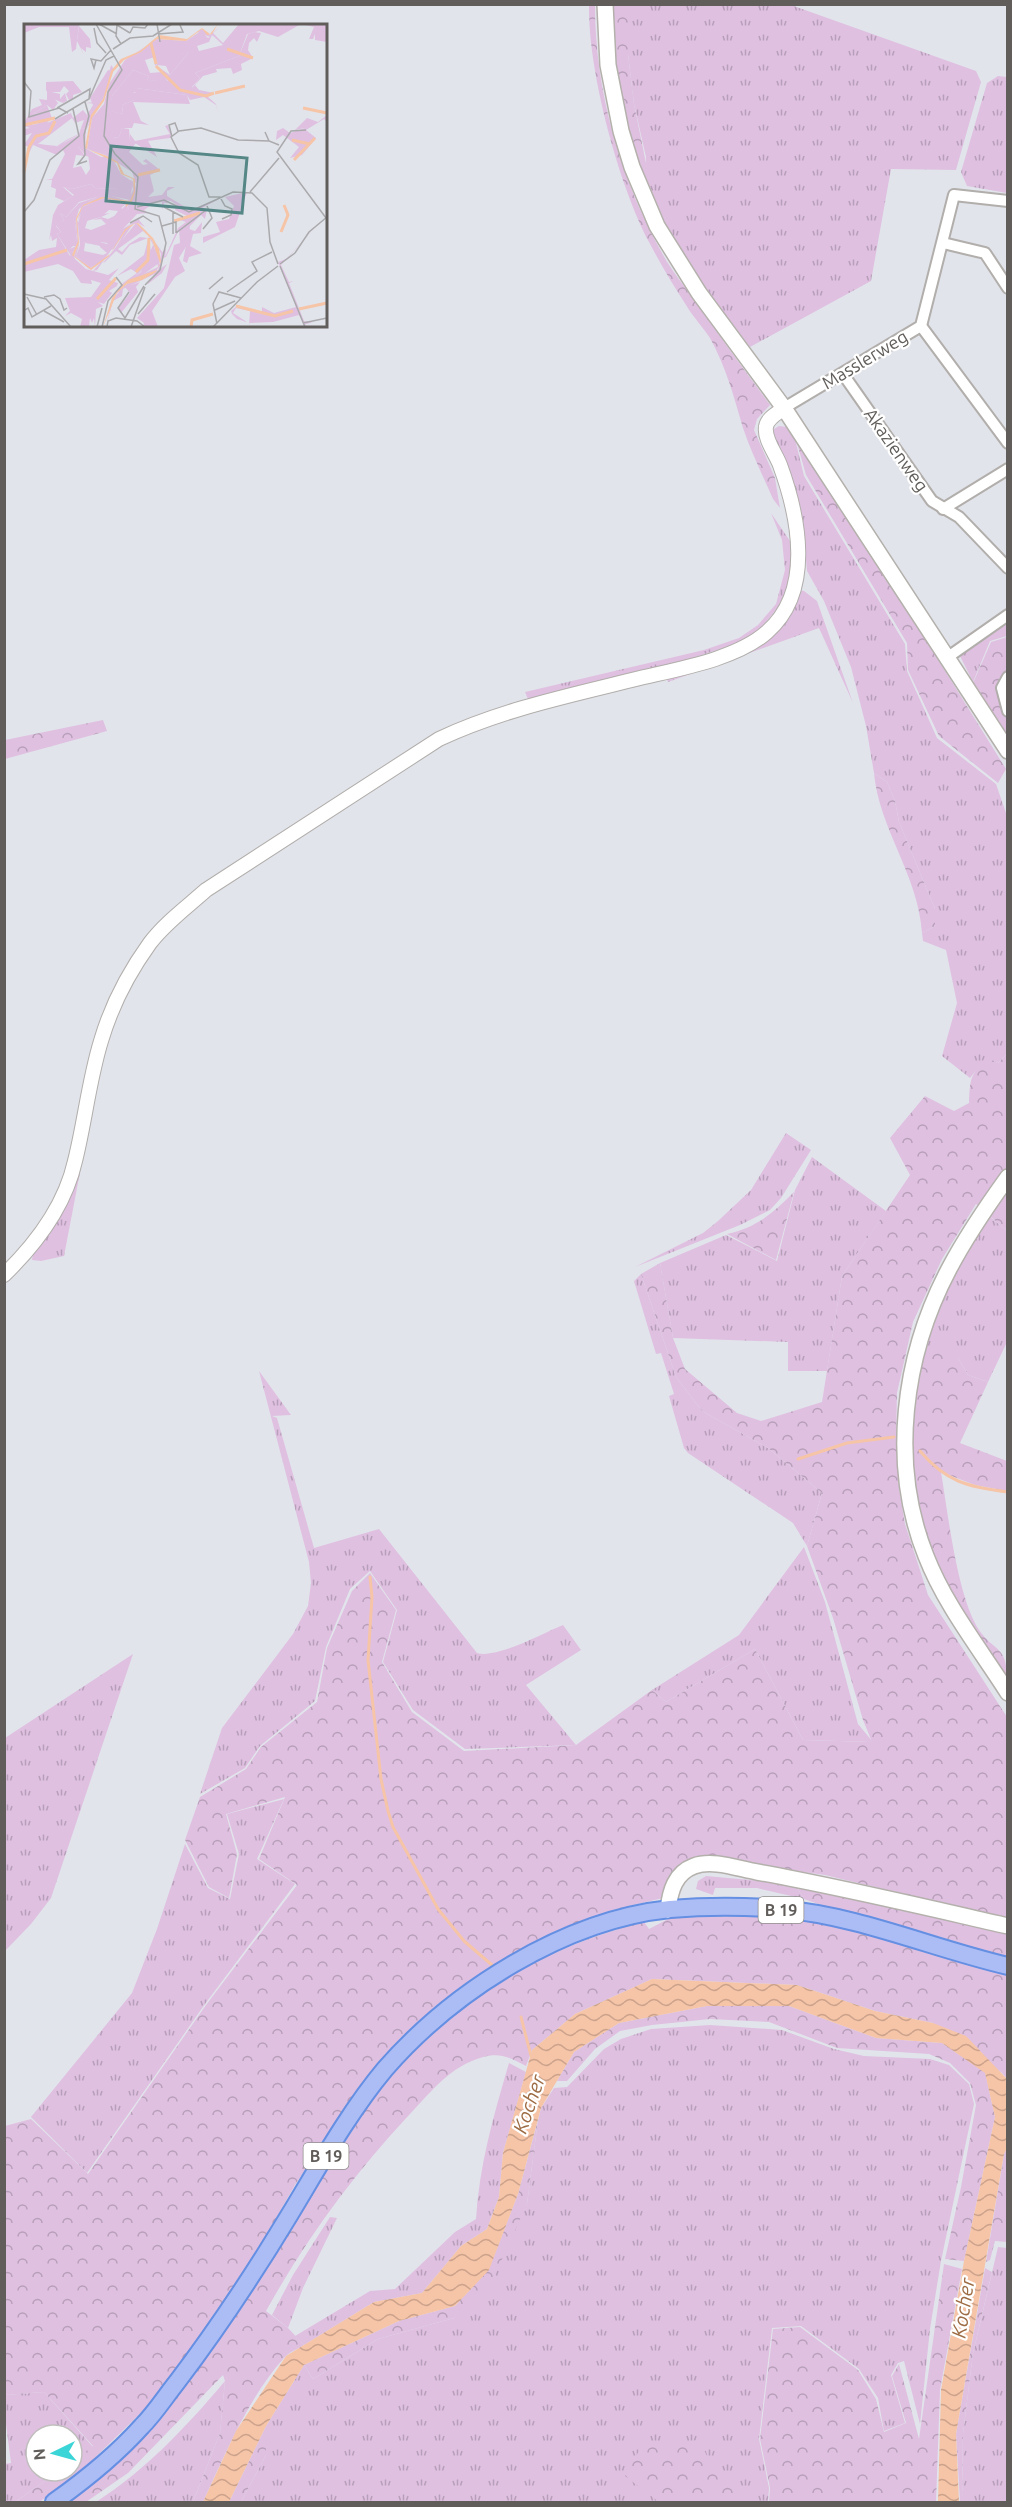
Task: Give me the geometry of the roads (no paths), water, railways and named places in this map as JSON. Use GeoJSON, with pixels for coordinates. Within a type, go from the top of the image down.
{"type":"FeatureCollection","features":[{"type":"Feature","properties":{"kind":"main road"},"geometry":{"type":"LineString","coordinates":[[605,4],[606,42],[613,96],[621,131],[643,195],[673,253],[699,293],[784,408],[1008,751]]}},
{"type":"Feature","properties":{"kind":"main road"},"geometry":{"type":"LineString","coordinates":[[1008,1177],[968,1236],[948,1270],[934,1302],[912,1372],[906,1410],[905,1442],[911,1510],[927,1558],[946,1595],[1008,1693]]}},
{"type":"Feature","properties":{"kind":"main road"},"geometry":{"type":"LineString","coordinates":[[668,1910],[669,1895],[678,1876],[688,1869],[705,1863],[803,1880],[1008,1926]]}},
{"type":"Feature","properties":{"kind":"main road","name":"B 19"},"geometry":{"type":"LineString","coordinates":[[54,2502],[88,2478],[143,2425],[218,2329],[346,2125],[384,2070],[405,2048],[472,1991],[528,1956],[597,1927],[668,1910],[756,1908],[813,1914],[872,1925],[1008,1966]]}},
{"type":"Feature","properties":{"kind":"street","name":"Masslerweg"},"geometry":{"type":"LineString","coordinates":[[784,408],[921,326],[954,195],[1008,201]]}},
{"type":"Feature","properties":{"kind":"street"},"geometry":{"type":"LineString","coordinates":[[943,243],[985,254],[1008,288]]}},
{"type":"Feature","properties":{"kind":"street"},"geometry":{"type":"LineString","coordinates":[[921,326],[1008,443]]}},
{"type":"Feature","properties":{"kind":"street","name":"Akazienweg"},"geometry":{"type":"LineString","coordinates":[[843,374],[932,501],[959,517],[1008,568]]}},
{"type":"Feature","properties":{"kind":"street"},"geometry":{"type":"LineString","coordinates":[[4,1275],[40,1236],[54,1214],[75,1163],[92,1074],[109,1018],[150,942],[177,915],[224,878],[439,739],[472,724],[526,707],[705,661],[749,644],[776,624],[794,592],[798,564],[796,530],[789,492],[766,433],[769,420],[784,408]]}},
{"type":"Feature","properties":{"kind":"street"},"geometry":{"type":"LineString","coordinates":[[943,509],[1008,469]]}},
{"type":"Feature","properties":{"kind":"street"},"geometry":{"type":"LineString","coordinates":[[948,657],[1008,615]]}},
{"type":"Feature","properties":{"kind":"street"},"geometry":{"type":"LineString","coordinates":[[1008,677],[1002,688],[1008,711]]}},
{"type":"Feature","properties":{"kind":"water","name":"Kocher"},"geometry":{"type":"Polygon","coordinates":[[[652,1979],[797,1985],[875,2011],[933,2023],[966,2036],[1007,2079],[1007,2148],[1004,2154],[956,2434],[959,2502],[938,2502],[941,2390],[964,2261],[995,2117],[985,2073],[942,2043],[876,2038],[789,2006],[707,2006],[619,2023],[574,2052],[541,2108],[518,2194],[489,2270],[455,2306],[399,2321],[304,2365],[266,2426],[229,2502],[203,2502],[236,2431],[286,2356],[374,2302],[422,2293],[461,2246],[487,2229],[499,2197],[503,2153],[532,2050],[575,2014],[652,1979]]]}},
{"type":"Feature","properties":{"kind":"waterway"},"geometry":{"type":"LineString","coordinates":[[798,1459],[847,1443],[894,1437]]}},
{"type":"Feature","properties":{"kind":"waterway"},"geometry":{"type":"LineString","coordinates":[[920,1451],[939,1470],[959,1481],[981,1488],[1008,1492]]}},
{"type":"Feature","properties":{"kind":"waterway"},"geometry":{"type":"LineString","coordinates":[[370,1577],[372,1597],[368,1660],[381,1779],[393,1827],[438,1909],[464,1941],[492,1965]]}},
{"type":"Feature","properties":{"kind":"waterway"},"geometry":{"type":"LineString","coordinates":[[521,2017],[531,2056]]}}]}
